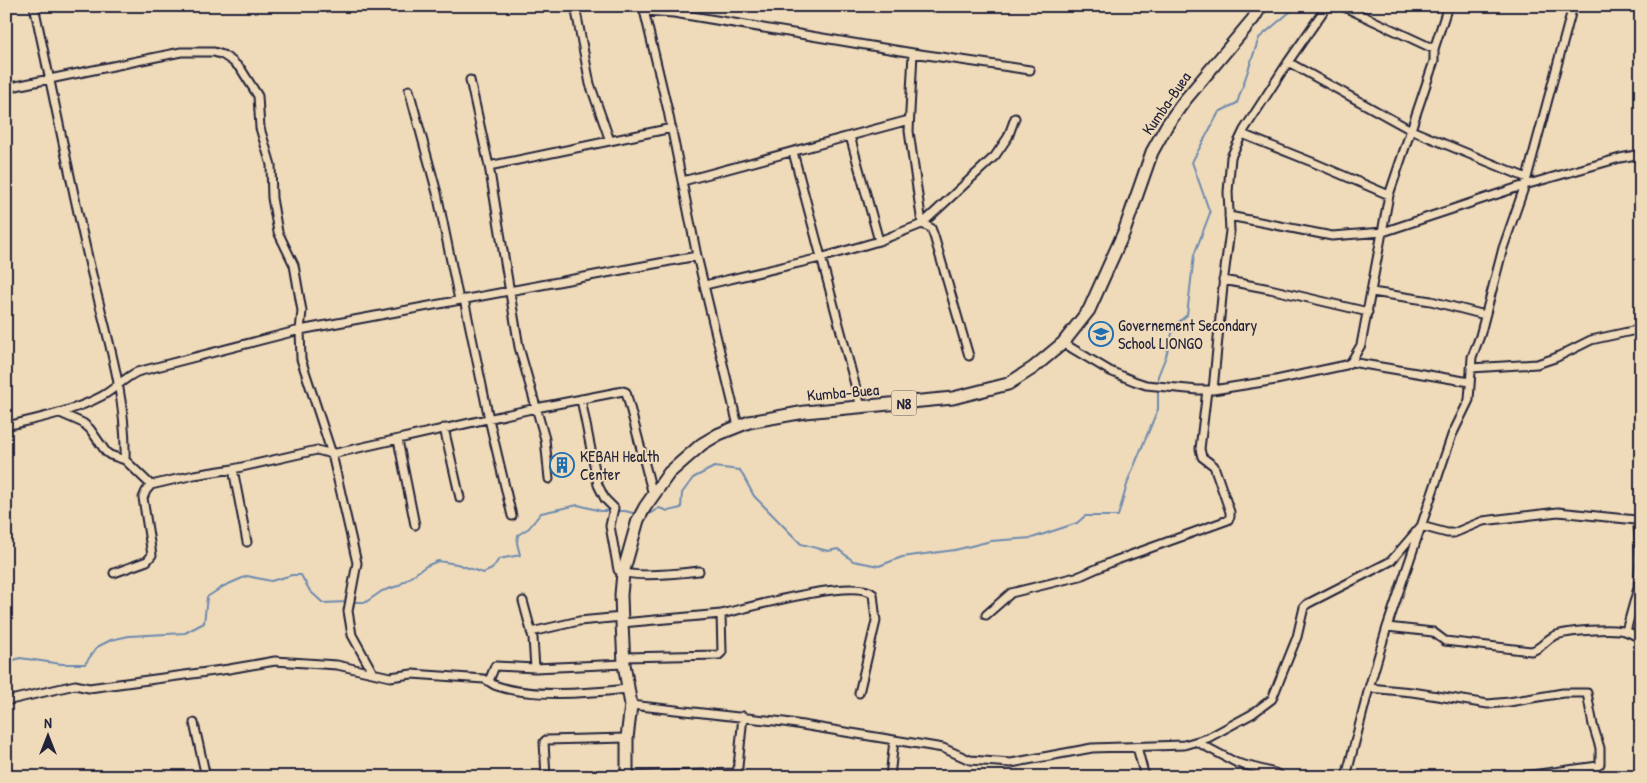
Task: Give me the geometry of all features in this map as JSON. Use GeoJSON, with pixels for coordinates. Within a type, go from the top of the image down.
{"type":"FeatureCollection","features":[{"type":"Feature","properties":{"kind":"highway","name":"Kumba-Buea"},"geometry":{"type":"LineString","coordinates":[[627,777],[631,705],[624,661],[621,595],[623,572],[638,520],[653,495],[673,468],[696,448],[719,434],[755,420],[798,413],[947,399],[1008,384],[1028,372],[1063,343],[1092,304],[1124,232],[1152,152],[1167,125],[1253,19],[1261,6]]}},
{"type":"Feature","properties":{"kind":"street"},"geometry":{"type":"LineString","coordinates":[[34,6],[73,192],[118,385],[126,442],[126,460]]}},
{"type":"Feature","properties":{"kind":"street"},"geometry":{"type":"LineString","coordinates":[[575,6],[590,84],[610,141]]}},
{"type":"Feature","properties":{"kind":"street"},"geometry":{"type":"LineString","coordinates":[[986,615],[1011,593],[1080,576],[1114,561],[1228,520],[1230,517],[1214,466],[1202,457],[1200,449],[1210,390],[1230,231],[1229,164],[1242,134],[1288,62],[1327,6]]}},
{"type":"Feature","properties":{"kind":"street"},"geometry":{"type":"LineString","coordinates":[[1342,6],[1434,50]]}},
{"type":"Feature","properties":{"kind":"street"},"geometry":{"type":"LineString","coordinates":[[1063,343],[1110,371],[1146,385],[1210,390],[1276,380],[1346,365],[1350,362],[1361,345],[1389,195],[1434,61],[1434,50],[1448,6]]}},
{"type":"Feature","properties":{"kind":"street"},"geometry":{"type":"LineString","coordinates":[[1346,777],[1387,627],[1452,435],[1469,400],[1472,357],[1478,342],[1503,248],[1526,182],[1573,6]]}},
{"type":"Feature","properties":{"kind":"street"},"geometry":{"type":"LineString","coordinates":[[738,426],[697,256],[672,128],[643,9],[1030,70]]}},
{"type":"Feature","properties":{"kind":"street"},"geometry":{"type":"LineString","coordinates":[[6,88],[191,51],[214,52],[223,55],[241,69],[258,96],[260,128],[270,159],[272,198],[278,232],[294,265],[302,311],[300,330],[301,359],[312,398],[332,454],[357,563],[350,598],[349,620],[354,640],[373,673]]}},
{"type":"Feature","properties":{"kind":"street"},"geometry":{"type":"LineString","coordinates":[[913,53],[909,120],[922,224]]}},
{"type":"Feature","properties":{"kind":"street"},"geometry":{"type":"LineString","coordinates":[[1288,62],[1411,130],[1526,182]]}},
{"type":"Feature","properties":{"kind":"street"},"geometry":{"type":"LineString","coordinates":[[470,80],[489,166],[521,355],[545,439],[548,479]]}},
{"type":"Feature","properties":{"kind":"street"},"geometry":{"type":"LineString","coordinates":[[409,90],[462,300],[512,516]]}},
{"type":"Feature","properties":{"kind":"street"},"geometry":{"type":"LineString","coordinates":[[705,285],[820,258],[879,240],[922,224],[995,156],[1008,137],[1014,118]]}},
{"type":"Feature","properties":{"kind":"street"},"geometry":{"type":"LineString","coordinates":[[683,181],[909,120]]}},
{"type":"Feature","properties":{"kind":"street"},"geometry":{"type":"LineString","coordinates":[[489,166],[672,128]]}},
{"type":"Feature","properties":{"kind":"street"},"geometry":{"type":"LineString","coordinates":[[1242,134],[1389,195]]}},
{"type":"Feature","properties":{"kind":"street"},"geometry":{"type":"LineString","coordinates":[[850,136],[879,240]]}},
{"type":"Feature","properties":{"kind":"street"},"geometry":{"type":"LineString","coordinates":[[793,152],[820,258],[833,296],[861,407]]}},
{"type":"Feature","properties":{"kind":"street"},"geometry":{"type":"LineString","coordinates":[[1229,216],[1332,236],[1383,232],[1526,182],[1641,154]]}},
{"type":"Feature","properties":{"kind":"street"},"geometry":{"type":"LineString","coordinates":[[922,224],[931,228],[934,236],[969,356]]}},
{"type":"Feature","properties":{"kind":"street"},"geometry":{"type":"LineString","coordinates":[[6,426],[60,413],[103,396],[137,372],[300,330],[697,256]]}},
{"type":"Feature","properties":{"kind":"street"},"geometry":{"type":"LineString","coordinates":[[1223,280],[1368,312]]}},
{"type":"Feature","properties":{"kind":"street"},"geometry":{"type":"LineString","coordinates":[[1372,292],[1431,301],[1485,315]]}},
{"type":"Feature","properties":{"kind":"street"},"geometry":{"type":"LineString","coordinates":[[1470,368],[1537,364],[1555,358],[1591,340],[1641,329]]}},
{"type":"Feature","properties":{"kind":"street"},"geometry":{"type":"LineString","coordinates":[[1350,362],[1470,382]]}},
{"type":"Feature","properties":{"kind":"street"},"geometry":{"type":"LineString","coordinates":[[114,573],[147,561],[152,555],[144,498],[146,491],[151,485],[317,450],[332,454],[536,408],[623,391],[626,392],[653,495]]}},
{"type":"Feature","properties":{"kind":"street"},"geometry":{"type":"LineString","coordinates":[[580,400],[598,485],[605,499],[614,508],[610,526],[618,570],[623,572],[672,574],[699,571]]}},
{"type":"Feature","properties":{"kind":"street"},"geometry":{"type":"LineString","coordinates":[[60,413],[83,423],[110,455],[126,460],[151,485]]}},
{"type":"Feature","properties":{"kind":"street"},"geometry":{"type":"LineString","coordinates":[[444,428],[460,498]]}},
{"type":"Feature","properties":{"kind":"street"},"geometry":{"type":"LineString","coordinates":[[398,440],[415,525]]}},
{"type":"Feature","properties":{"kind":"street"},"geometry":{"type":"LineString","coordinates":[[233,469],[247,542]]}},
{"type":"Feature","properties":{"kind":"street"},"geometry":{"type":"LineString","coordinates":[[1421,526],[1447,534],[1454,534],[1483,521],[1558,512],[1636,520],[1638,524],[1640,559],[1638,588],[1626,631]]}},
{"type":"Feature","properties":{"kind":"street"},"geometry":{"type":"LineString","coordinates":[[631,705],[743,716],[942,748],[970,760],[1011,763],[1087,749],[1184,745],[1198,742],[1252,714],[1272,699],[1297,637],[1306,604],[1391,561],[1421,526]]}},
{"type":"Feature","properties":{"kind":"street"},"geometry":{"type":"LineString","coordinates":[[531,632],[579,620],[622,620],[721,614],[819,592],[869,590],[873,594],[876,622],[859,693]]}},
{"type":"Feature","properties":{"kind":"street"},"geometry":{"type":"LineString","coordinates":[[523,601],[533,638],[535,668]]}},
{"type":"Feature","properties":{"kind":"street"},"geometry":{"type":"LineString","coordinates":[[489,681],[495,666],[535,668],[721,654],[721,614]]}},
{"type":"Feature","properties":{"kind":"street"},"geometry":{"type":"LineString","coordinates":[[1387,627],[1433,632],[1445,641],[1532,651],[1555,635],[1607,629],[1626,631],[1641,640]]}},
{"type":"Feature","properties":{"kind":"street"},"geometry":{"type":"LineString","coordinates":[[6,701],[75,685],[86,688],[229,669],[275,660],[332,664],[390,677],[419,674],[484,679],[495,686],[522,692],[582,693],[627,689]]}},
{"type":"Feature","properties":{"kind":"street"},"geometry":{"type":"LineString","coordinates":[[1369,688],[1412,692],[1488,704],[1563,693],[1587,693],[1593,725],[1600,748],[1600,764],[1598,766],[1516,777]]}},
{"type":"Feature","properties":{"kind":"street"},"geometry":{"type":"LineString","coordinates":[[627,777],[737,775],[743,716]]}},
{"type":"Feature","properties":{"kind":"street"},"geometry":{"type":"LineString","coordinates":[[194,723],[206,777]]}},
{"type":"Feature","properties":{"kind":"street"},"geometry":{"type":"LineString","coordinates":[[546,777],[544,742],[546,740],[628,738]]}},
{"type":"Feature","properties":{"kind":"street"},"geometry":{"type":"LineString","coordinates":[[890,777],[894,740]]}},
{"type":"Feature","properties":{"kind":"street"},"geometry":{"type":"LineString","coordinates":[[1198,742],[1237,763],[1261,773],[1282,777]]}},
{"type":"Feature","properties":{"kind":"street"},"geometry":{"type":"LineString","coordinates":[[1137,747],[1146,777]]}},
{"type":"Feature","properties":{"kind":"waterway"},"geometry":{"type":"LineString","coordinates":[[646,516],[659,508],[668,511],[681,508],[682,493],[693,478],[714,467],[740,470],[754,496],[801,544],[828,551],[838,549],[853,561],[879,566],[902,557],[955,550],[991,541],[1032,538],[1077,523],[1085,516],[1118,516],[1129,478],[1158,409],[1158,376],[1166,356],[1174,326],[1187,315],[1194,255],[1210,213],[1192,162],[1219,112],[1237,103],[1259,38],[1297,6]]}},
{"type":"Feature","properties":{"kind":"waterway"},"geometry":{"type":"LineString","coordinates":[[352,602],[366,602],[382,591],[398,586],[426,566],[438,561],[457,564],[483,573],[492,569],[499,559],[520,555],[517,543],[518,535],[529,528],[541,513],[578,505],[601,511],[612,511]]}},
{"type":"Feature","properties":{"kind":"waterway"},"geometry":{"type":"LineString","coordinates":[[617,511],[637,514]]}},
{"type":"Feature","properties":{"kind":"waterway"},"geometry":{"type":"LineString","coordinates":[[6,663],[20,658],[62,664],[85,664],[97,647],[111,640],[129,636],[185,633],[204,623],[207,597],[224,586],[247,576],[271,581],[292,575],[301,575],[310,591],[323,603],[347,602]]}},
{"type":"Feature","properties":{"kind":"place","name":"Governement Secondary School LIONGO"},"geometry":{"type":"Point","coordinates":[1101,334]}},
{"type":"Feature","properties":{"kind":"place","name":"KEBAH Health Center"},"geometry":{"type":"Point","coordinates":[562,465]}}]}
